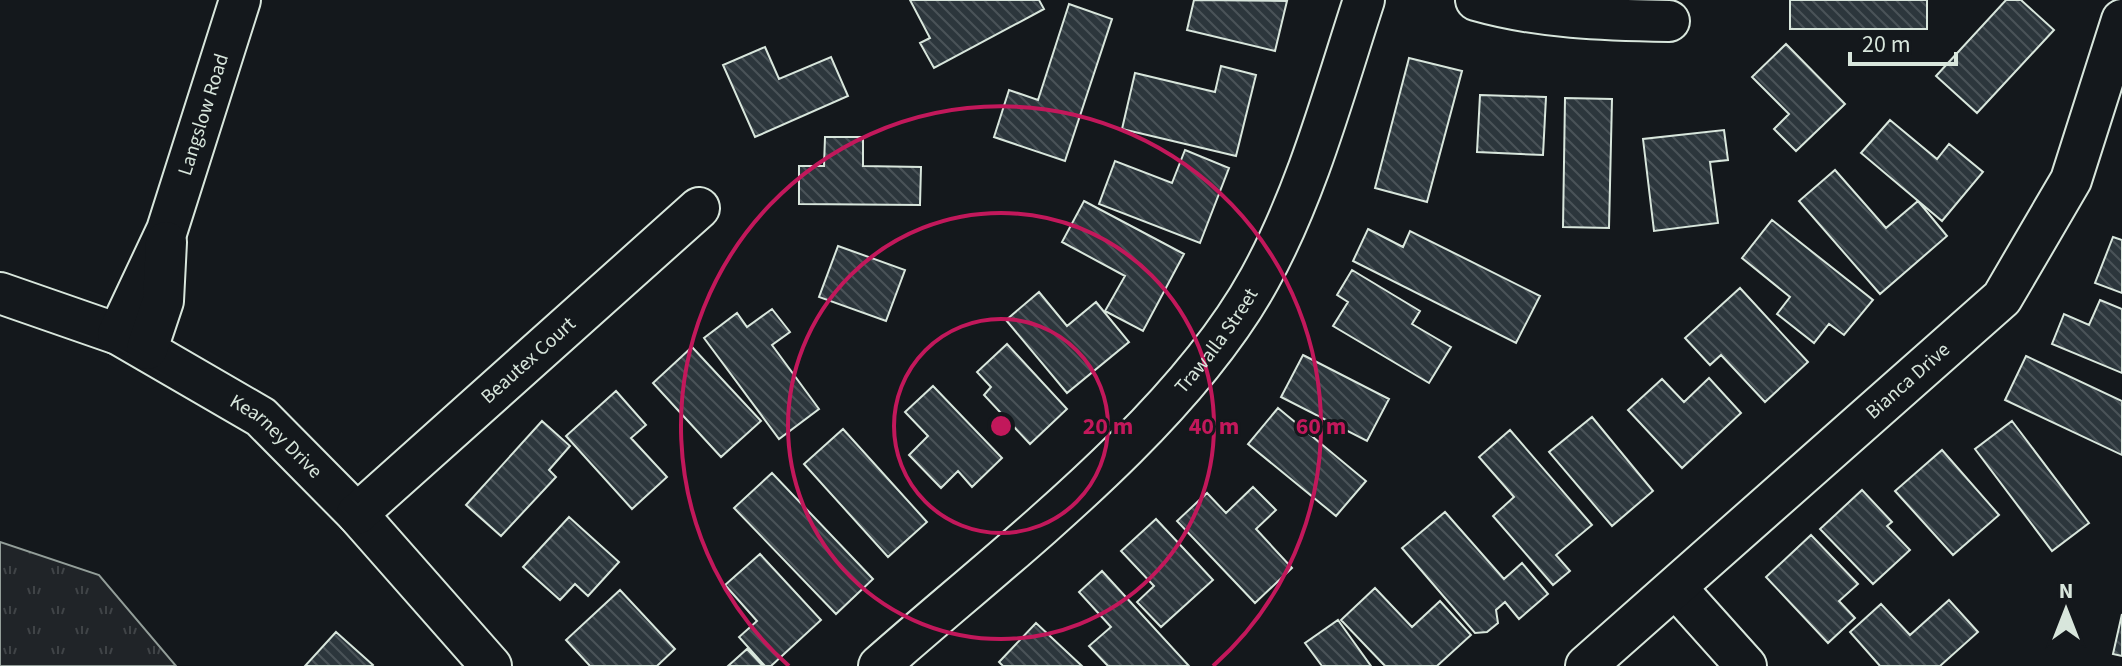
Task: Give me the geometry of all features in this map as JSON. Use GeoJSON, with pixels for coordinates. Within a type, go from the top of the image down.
{"type":"FeatureCollection","features":[{"type":"Feature","properties":{"kind":"street","name":"Langslow Road"},"geometry":{"type":"LineString","coordinates":[[132,342],[240,0]]}},
{"type":"Feature","properties":{"kind":"street","name":"Trawalla Street"},"geometry":{"type":"LineString","coordinates":[[879,666],[1094,476],[1200,368],[1260,278],[1312,157],[1364,0]]}},
{"type":"Feature","properties":{"kind":"street"},"geometry":{"type":"LineString","coordinates":[[1476,0],[1510,10],[1587,19],[1669,21]]}},
{"type":"Feature","properties":{"kind":"street","name":"Bianca Drive"},"geometry":{"type":"LineString","coordinates":[[1586,666],[2002,298],[2071,180],[2122,20]]}},
{"type":"Feature","properties":{"kind":"street","name":"Beautex Court"},"geometry":{"type":"LineString","coordinates":[[357,514],[699,208]]}},
{"type":"Feature","properties":{"kind":"street","name":"Kearney Drive"},"geometry":{"type":"LineString","coordinates":[[0,293],[132,342],[261,417],[357,514],[491,666]]}},
{"type":"Feature","properties":{"kind":"street"},"geometry":{"type":"LineString","coordinates":[[1676,588],[1746,666]]}},
{"type":"Feature","properties":{"kind":"green space"},"geometry":{"type":"Polygon","coordinates":[[[0,542],[99,575],[176,666],[0,666],[0,542]]]}},
{"type":"Feature","properties":{"kind":"building"},"geometry":{"type":"Polygon","coordinates":[[[910,0],[1039,0],[1044,9],[934,68],[920,43],[930,38],[910,0]]]}},
{"type":"Feature","properties":{"kind":"building"},"geometry":{"type":"Polygon","coordinates":[[[1194,0],[1287,1],[1275,51],[1187,30],[1194,0]]]}},
{"type":"Feature","properties":{"kind":"building"},"geometry":{"type":"Polygon","coordinates":[[[1790,0],[1927,0],[1927,29],[1790,29],[1790,0]]]}},
{"type":"Feature","properties":{"kind":"building"},"geometry":{"type":"Polygon","coordinates":[[[2006,0],[2021,0],[2054,30],[1977,113],[1936,76],[2006,0]]]}},
{"type":"Feature","properties":{"kind":"building"},"geometry":{"type":"Polygon","coordinates":[[[1069,4],[1112,19],[1065,161],[994,137],[1009,90],[1038,100],[1069,4]]]}},
{"type":"Feature","properties":{"kind":"building"},"geometry":{"type":"Polygon","coordinates":[[[1786,44],[1845,104],[1796,151],[1774,129],[1789,114],[1752,77],[1786,44]]]}},
{"type":"Feature","properties":{"kind":"building"},"geometry":{"type":"Polygon","coordinates":[[[765,47],[779,79],[831,57],[848,96],[755,137],[723,65],[765,47]]]}},
{"type":"Feature","properties":{"kind":"building"},"geometry":{"type":"Polygon","coordinates":[[[1409,58],[1462,71],[1427,202],[1375,188],[1409,58]]]}},
{"type":"Feature","properties":{"kind":"building"},"geometry":{"type":"Polygon","coordinates":[[[1221,66],[1256,75],[1236,156],[1122,129],[1135,73],[1215,92],[1221,66]]]}},
{"type":"Feature","properties":{"kind":"building"},"geometry":{"type":"Polygon","coordinates":[[[1480,95],[1546,97],[1543,155],[1477,152],[1480,95]]]}},
{"type":"Feature","properties":{"kind":"building"},"geometry":{"type":"Polygon","coordinates":[[[1565,98],[1612,99],[1609,228],[1563,227],[1565,98]]]}},
{"type":"Feature","properties":{"kind":"building"},"geometry":{"type":"Polygon","coordinates":[[[1890,120],[1937,159],[1949,144],[1983,172],[1942,221],[1861,153],[1890,120]]]}},
{"type":"Feature","properties":{"kind":"building"},"geometry":{"type":"Polygon","coordinates":[[[1724,130],[1728,160],[1710,162],[1718,223],[1654,231],[1643,139],[1724,130]]]}},
{"type":"Feature","properties":{"kind":"building"},"geometry":{"type":"Polygon","coordinates":[[[825,137],[863,137],[863,166],[921,167],[920,205],[799,204],[799,166],[824,166],[825,137]]]}},
{"type":"Feature","properties":{"kind":"building"},"geometry":{"type":"Polygon","coordinates":[[[1185,150],[1229,168],[1200,243],[1099,204],[1115,161],[1172,183],[1185,150]]]}},
{"type":"Feature","properties":{"kind":"building"},"geometry":{"type":"Polygon","coordinates":[[[1835,170],[1886,228],[1918,201],[1947,236],[1880,294],[1799,201],[1835,170]]]}},
{"type":"Feature","properties":{"kind":"building"},"geometry":{"type":"Polygon","coordinates":[[[1084,201],[1184,254],[1143,331],[1105,311],[1125,276],[1062,242],[1084,201]]]}},
{"type":"Feature","properties":{"kind":"building"},"geometry":{"type":"Polygon","coordinates":[[[1772,220],[1873,300],[1844,335],[1829,324],[1814,343],[1777,314],[1790,297],[1742,258],[1772,220]]]}},
{"type":"Feature","properties":{"kind":"building"},"geometry":{"type":"Polygon","coordinates":[[[1368,229],[1403,247],[1410,231],[1540,296],[1516,343],[1353,261],[1368,229]]]}},
{"type":"Feature","properties":{"kind":"building"},"geometry":{"type":"Polygon","coordinates":[[[2113,237],[2122,240],[2122,293],[2095,283],[2113,237]]]}},
{"type":"Feature","properties":{"kind":"building"},"geometry":{"type":"Polygon","coordinates":[[[838,246],[905,270],[886,321],[819,297],[838,246]]]}},
{"type":"Feature","properties":{"kind":"building"},"geometry":{"type":"Polygon","coordinates":[[[1352,270],[1420,311],[1412,324],[1451,347],[1429,383],[1333,326],[1348,302],[1337,295],[1352,270]]]}},
{"type":"Feature","properties":{"kind":"building"},"geometry":{"type":"Polygon","coordinates":[[[1740,288],[1808,362],[1765,402],[1721,355],[1710,365],[1685,338],[1740,288]]]}},
{"type":"Feature","properties":{"kind":"building"},"geometry":{"type":"Polygon","coordinates":[[[1039,292],[1067,326],[1096,302],[1129,342],[1067,393],[1006,320],[1039,292]]]}},
{"type":"Feature","properties":{"kind":"building"},"geometry":{"type":"Polygon","coordinates":[[[2100,300],[2122,309],[2122,373],[2052,344],[2064,314],[2089,325],[2100,300]]]}},
{"type":"Feature","properties":{"kind":"building"},"geometry":{"type":"Polygon","coordinates":[[[772,309],[790,332],[772,345],[819,409],[779,439],[704,338],[737,313],[747,327],[772,309]]]}},
{"type":"Feature","properties":{"kind":"building"},"geometry":{"type":"Polygon","coordinates":[[[1007,344],[1067,409],[1030,444],[984,395],[991,387],[977,372],[1007,344]]]}},
{"type":"Feature","properties":{"kind":"building"},"geometry":{"type":"Polygon","coordinates":[[[692,347],[761,421],[721,457],[653,383],[692,347]]]}},
{"type":"Feature","properties":{"kind":"building"},"geometry":{"type":"Polygon","coordinates":[[[1303,355],[1389,399],[1367,441],[1281,397],[1303,355]]]}},
{"type":"Feature","properties":{"kind":"building"},"geometry":{"type":"Polygon","coordinates":[[[2026,356],[2122,401],[2122,455],[2005,400],[2026,356]]]}},
{"type":"Feature","properties":{"kind":"building"},"geometry":{"type":"Polygon","coordinates":[[[1709,378],[1741,413],[1682,468],[1628,410],[1662,379],[1684,402],[1709,378]]]}},
{"type":"Feature","properties":{"kind":"building"},"geometry":{"type":"Polygon","coordinates":[[[933,386],[1002,458],[972,487],[958,471],[941,488],[909,455],[928,436],[905,412],[933,386]]]}},
{"type":"Feature","properties":{"kind":"building"},"geometry":{"type":"Polygon","coordinates":[[[616,391],[646,425],[631,438],[667,477],[632,509],[566,436],[616,391]]]}},
{"type":"Feature","properties":{"kind":"building"},"geometry":{"type":"Polygon","coordinates":[[[1278,408],[1366,481],[1336,516],[1248,444],[1278,408]]]}},
{"type":"Feature","properties":{"kind":"building"},"geometry":{"type":"Polygon","coordinates":[[[1592,417],[1653,491],[1612,526],[1549,452],[1592,417]]]}},
{"type":"Feature","properties":{"kind":"building"},"geometry":{"type":"Polygon","coordinates":[[[542,421],[570,446],[549,470],[556,477],[501,536],[466,505],[542,421]]]}},
{"type":"Feature","properties":{"kind":"building"},"geometry":{"type":"Polygon","coordinates":[[[2012,421],[2089,523],[2052,551],[1975,449],[2012,421]]]}},
{"type":"Feature","properties":{"kind":"building"},"geometry":{"type":"Polygon","coordinates":[[[843,429],[927,522],[888,557],[804,464],[843,429]]]}},
{"type":"Feature","properties":{"kind":"building"},"geometry":{"type":"Polygon","coordinates":[[[1510,430],[1592,525],[1556,555],[1570,571],[1553,585],[1493,516],[1514,497],[1479,457],[1510,430]]]}},
{"type":"Feature","properties":{"kind":"building"},"geometry":{"type":"Polygon","coordinates":[[[1942,450],[1999,515],[1953,555],[1895,491],[1942,450]]]}},
{"type":"Feature","properties":{"kind":"building"},"geometry":{"type":"Polygon","coordinates":[[[772,473],[873,579],[836,614],[734,508],[772,473]]]}},
{"type":"Feature","properties":{"kind":"building"},"geometry":{"type":"Polygon","coordinates":[[[1253,487],[1276,510],[1256,529],[1292,568],[1255,603],[1177,521],[1207,493],[1226,513],[1253,487]]]}},
{"type":"Feature","properties":{"kind":"building"},"geometry":{"type":"Polygon","coordinates":[[[1862,490],[1892,522],[1887,526],[1910,550],[1873,584],[1820,529],[1862,490]]]}},
{"type":"Feature","properties":{"kind":"building"},"geometry":{"type":"Polygon","coordinates":[[[1445,512],[1504,579],[1522,563],[1548,594],[1519,619],[1505,602],[1496,610],[1498,623],[1487,632],[1475,633],[1402,548],[1445,512]]]}},
{"type":"Feature","properties":{"kind":"building"},"geometry":{"type":"Polygon","coordinates":[[[569,517],[619,562],[588,596],[575,584],[560,600],[523,567],[569,517]]]}},
{"type":"Feature","properties":{"kind":"building"},"geometry":{"type":"Polygon","coordinates":[[[1156,519],[1213,580],[1161,627],[1137,602],[1154,586],[1121,551],[1156,519]]]}},
{"type":"Feature","properties":{"kind":"building"},"geometry":{"type":"Polygon","coordinates":[[[1811,535],[1858,584],[1839,601],[1855,618],[1828,643],[1766,577],[1811,535]]]}},
{"type":"Feature","properties":{"kind":"building"},"geometry":{"type":"Polygon","coordinates":[[[760,554],[821,620],[771,666],[765,666],[739,637],[757,621],[725,585],[760,554]]]}},
{"type":"Feature","properties":{"kind":"building"},"geometry":{"type":"Polygon","coordinates":[[[1102,571],[1189,666],[1108,666],[1089,646],[1111,627],[1079,592],[1102,571]]]}},
{"type":"Feature","properties":{"kind":"building"},"geometry":{"type":"Polygon","coordinates":[[[1375,588],[1412,627],[1440,601],[1471,635],[1437,666],[1385,666],[1341,620],[1375,588]]]}},
{"type":"Feature","properties":{"kind":"building"},"geometry":{"type":"Polygon","coordinates":[[[620,590],[675,649],[657,666],[590,666],[566,640],[620,590]]]}},
{"type":"Feature","properties":{"kind":"building"},"geometry":{"type":"Polygon","coordinates":[[[1949,600],[1978,632],[1940,666],[1880,666],[1850,632],[1881,604],[1910,635],[1949,600]]]}},
{"type":"Feature","properties":{"kind":"building"},"geometry":{"type":"Polygon","coordinates":[[[2122,614],[2122,656],[2113,654],[2122,614]]]}},
{"type":"Feature","properties":{"kind":"building"},"geometry":{"type":"Polygon","coordinates":[[[1338,620],[1371,666],[1322,666],[1305,643],[1338,620]]]}},
{"type":"Feature","properties":{"kind":"building"},"geometry":{"type":"Polygon","coordinates":[[[1036,623],[1082,666],[1003,666],[999,662],[1036,623]]]}},
{"type":"Feature","properties":{"kind":"building"},"geometry":{"type":"Polygon","coordinates":[[[336,632],[373,665],[305,666],[336,632]]]}},
{"type":"Feature","properties":{"kind":"building"},"geometry":{"type":"Polygon","coordinates":[[[747,649],[763,666],[728,666],[747,649]]]}}]}
